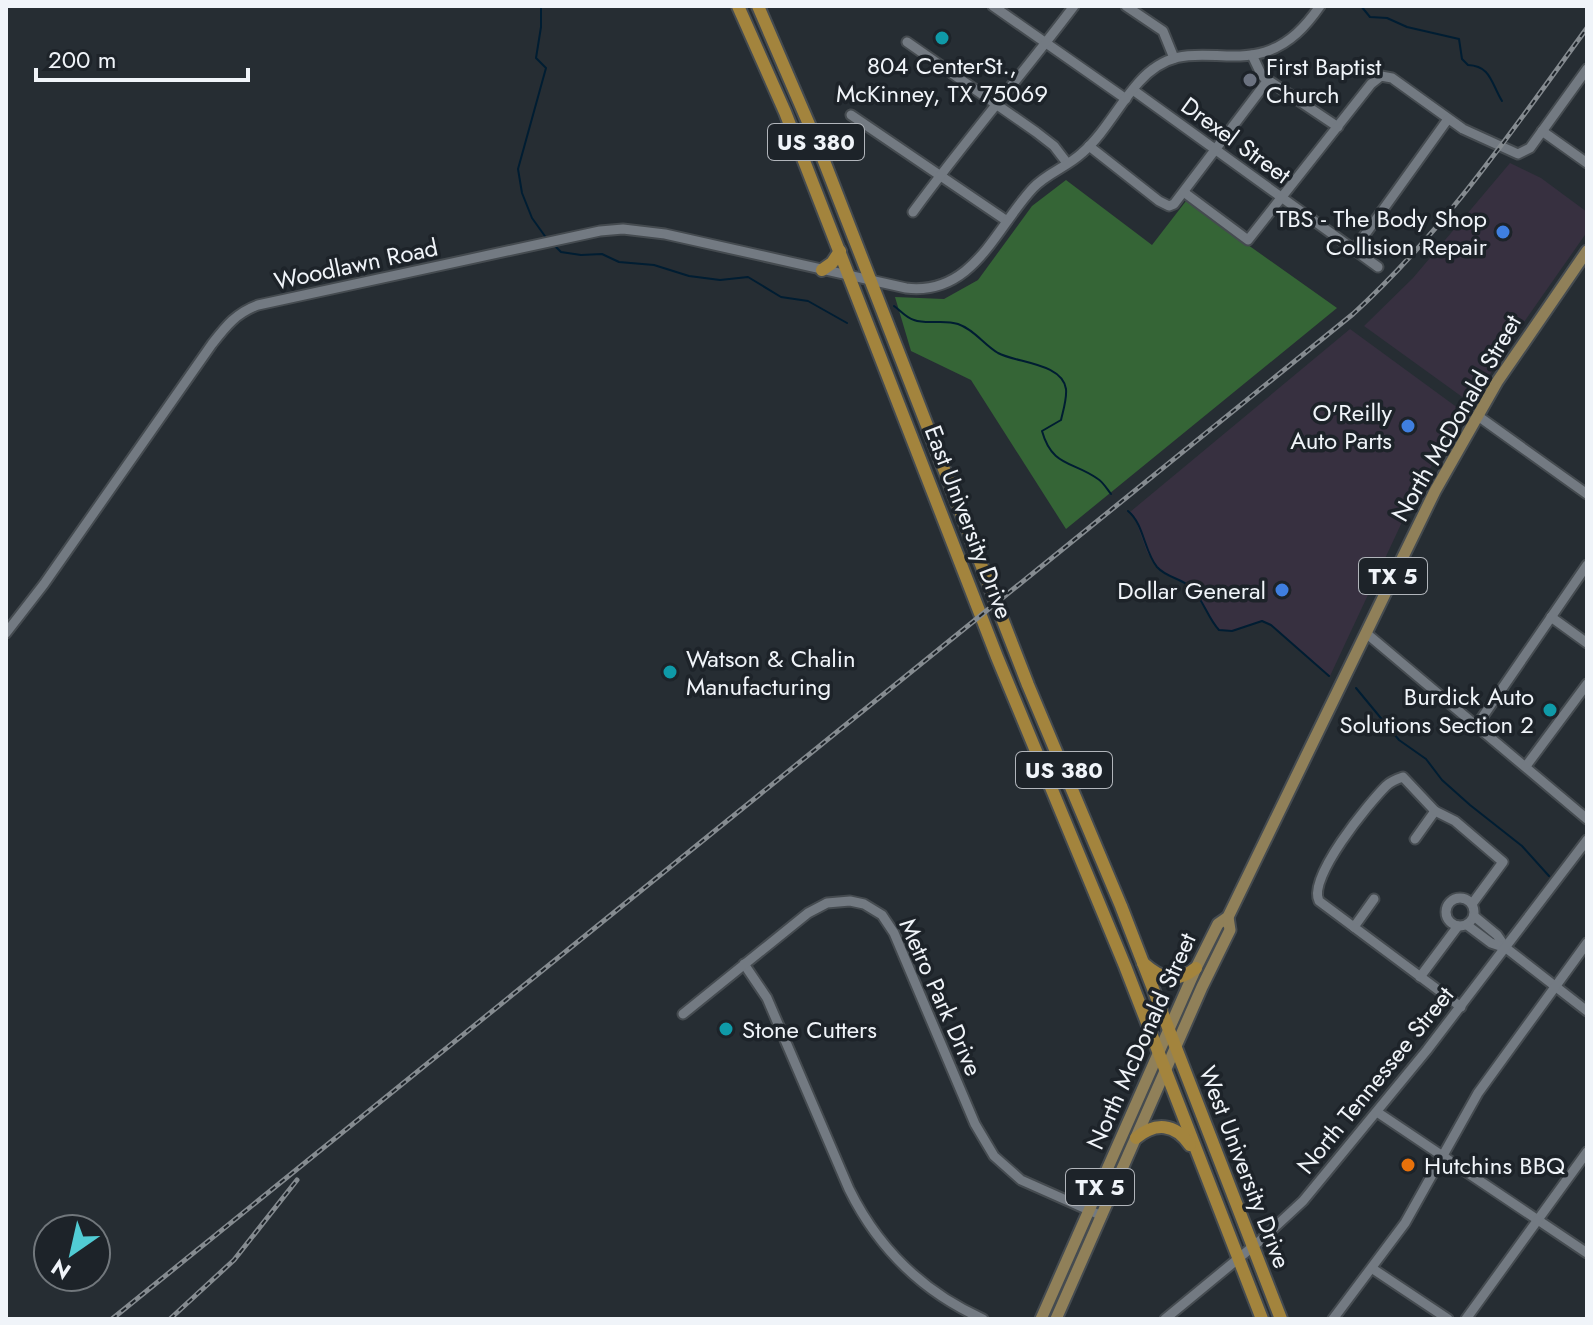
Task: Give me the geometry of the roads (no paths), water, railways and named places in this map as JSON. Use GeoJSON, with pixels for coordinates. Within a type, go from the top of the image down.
{"type":"FeatureCollection","features":[{"type":"Feature","properties":{"kind":"highway","name":"East University Drive"},"geometry":{"type":"LineString","coordinates":[[738,6],[850,275],[1016,704],[1083,862],[1158,1054]]}},
{"type":"Feature","properties":{"kind":"highway","name":"East University Drive"},"geometry":{"type":"LineString","coordinates":[[758,6],[817,143],[1028,685],[1100,856],[1168,1031]]}},
{"type":"Feature","properties":{"kind":"highway"},"geometry":{"type":"LineString","coordinates":[[799,149],[817,143]]}},
{"type":"Feature","properties":{"kind":"highway"},"geometry":{"type":"LineString","coordinates":[[822,270],[832,263],[840,251]]}},
{"type":"Feature","properties":{"kind":"highway"},"geometry":{"type":"LineString","coordinates":[[911,433],[928,426]]}},
{"type":"Feature","properties":{"kind":"highway"},"geometry":{"type":"LineString","coordinates":[[1083,862],[1100,856]]}},
{"type":"Feature","properties":{"kind":"highway"},"geometry":{"type":"LineString","coordinates":[[1142,963],[1168,979],[1185,976],[1196,968]]}},
{"type":"Feature","properties":{"kind":"highway","name":"West University Drive"},"geometry":{"type":"LineString","coordinates":[[1168,1031],[1281,1319]]}},
{"type":"Feature","properties":{"kind":"highway","name":"West University Drive"},"geometry":{"type":"LineString","coordinates":[[1158,1054],[1262,1319]]}},
{"type":"Feature","properties":{"kind":"highway"},"geometry":{"type":"LineString","coordinates":[[1136,1138],[1152,1127],[1172,1128],[1183,1136],[1200,1162]]}},
{"type":"Feature","properties":{"kind":"main road","name":"North McDonald Street"},"geometry":{"type":"LineString","coordinates":[[1041,1319],[1196,968],[1218,924],[1228,917],[1421,518],[1509,363],[1587,251]]}},
{"type":"Feature","properties":{"kind":"main road","name":"North McDonald Street"},"geometry":{"type":"LineString","coordinates":[[1056,1319],[1230,930],[1228,917]]}},
{"type":"Feature","properties":{"kind":"street"},"geometry":{"type":"LineString","coordinates":[[993,6],[1126,99]]}},
{"type":"Feature","properties":{"kind":"street"},"geometry":{"type":"LineString","coordinates":[[913,212],[1074,6]]}},
{"type":"Feature","properties":{"kind":"street"},"geometry":{"type":"LineString","coordinates":[[1126,6],[1163,31],[1174,58],[1199,53],[1252,55],[1277,47],[1295,36],[1320,6]]}},
{"type":"Feature","properties":{"kind":"street"},"geometry":{"type":"LineString","coordinates":[[907,42],[1043,136],[1067,163]]}},
{"type":"Feature","properties":{"kind":"street"},"geometry":{"type":"LineString","coordinates":[[1252,55],[1257,71],[1338,127]]}},
{"type":"Feature","properties":{"kind":"street","name":"Woodlawn Road"},"geometry":{"type":"LineString","coordinates":[[6,633],[44,584],[212,344],[230,321],[243,311],[258,305],[623,229],[653,232],[918,289],[949,282],[973,266],[1037,183],[1089,146],[1152,70],[1174,58]]}},
{"type":"Feature","properties":{"kind":"street"},"geometry":{"type":"LineString","coordinates":[[1185,193],[1248,240],[1381,76],[1392,78],[1465,131],[1492,140],[1516,154],[1526,151],[1587,69]]}},
{"type":"Feature","properties":{"kind":"street"},"geometry":{"type":"LineString","coordinates":[[1089,146],[1164,205],[1174,204],[1268,80]]}},
{"type":"Feature","properties":{"kind":"street","name":"Drexel Street"},"geometry":{"type":"LineString","coordinates":[[1133,90],[1378,267]]}},
{"type":"Feature","properties":{"kind":"street"},"geometry":{"type":"LineString","coordinates":[[851,115],[1007,221]]}},
{"type":"Feature","properties":{"kind":"street"},"geometry":{"type":"LineString","coordinates":[[1354,250],[1448,119]]}},
{"type":"Feature","properties":{"kind":"street"},"geometry":{"type":"LineString","coordinates":[[1542,131],[1587,163]]}},
{"type":"Feature","properties":{"kind":"street"},"geometry":{"type":"LineString","coordinates":[[1478,416],[1587,494]]}},
{"type":"Feature","properties":{"kind":"street"},"geometry":{"type":"LineString","coordinates":[[1477,725],[1587,565]]}},
{"type":"Feature","properties":{"kind":"street"},"geometry":{"type":"LineString","coordinates":[[1551,617],[1587,643]]}},
{"type":"Feature","properties":{"kind":"street"},"geometry":{"type":"LineString","coordinates":[[1366,633],[1587,819]]}},
{"type":"Feature","properties":{"kind":"street"},"geometry":{"type":"LineString","coordinates":[[1526,766],[1587,684]]}},
{"type":"Feature","properties":{"kind":"street"},"geometry":{"type":"LineString","coordinates":[[1420,977],[1466,922],[1472,904],[1503,862],[1455,821],[1435,811],[1403,777],[1389,783],[1328,862],[1316,896],[1354,927],[1420,977],[1461,1007]]}},
{"type":"Feature","properties":{"kind":"street"},"geometry":{"type":"LineString","coordinates":[[1415,839],[1435,811]]}},
{"type":"Feature","properties":{"kind":"street","name":"North Tennessee Street"},"geometry":{"type":"LineString","coordinates":[[1165,1319],[1300,1204],[1461,1007],[1587,840]]}},
{"type":"Feature","properties":{"kind":"street"},"geometry":{"type":"LineString","coordinates":[[1472,904],[1461,898],[1449,904],[1447,917],[1466,922],[1491,943],[1506,948],[1587,1011]]}},
{"type":"Feature","properties":{"kind":"street"},"geometry":{"type":"LineString","coordinates":[[1354,927],[1374,899]]}},
{"type":"Feature","properties":{"kind":"street","name":"Metro Park Drive"},"geometry":{"type":"LineString","coordinates":[[683,1014],[808,913],[827,903],[850,901],[877,911],[894,933],[975,1124],[994,1156],[1021,1180],[1102,1216]]}},
{"type":"Feature","properties":{"kind":"street"},"geometry":{"type":"LineString","coordinates":[[1333,1319],[1405,1223],[1472,1103],[1587,943]]}},
{"type":"Feature","properties":{"kind":"street"},"geometry":{"type":"LineString","coordinates":[[744,964],[767,998],[865,1219],[909,1272],[944,1299],[983,1319]]}},
{"type":"Feature","properties":{"kind":"street"},"geometry":{"type":"LineString","coordinates":[[1377,1112],[1587,1253]]}},
{"type":"Feature","properties":{"kind":"street"},"geometry":{"type":"LineString","coordinates":[[1466,1319],[1587,1152]]}},
{"type":"Feature","properties":{"kind":"street"},"geometry":{"type":"LineString","coordinates":[[1373,1269],[1448,1319]]}},
{"type":"Feature","properties":{"kind":"waterway"},"geometry":{"type":"LineString","coordinates":[[541,6],[536,58],[546,68],[518,169],[522,193],[532,218],[547,239]]}},
{"type":"Feature","properties":{"kind":"waterway"},"geometry":{"type":"LineString","coordinates":[[1361,6],[1370,17],[1387,18],[1407,27],[1459,39],[1462,59],[1468,65],[1486,72],[1502,101]]}},
{"type":"Feature","properties":{"kind":"waterway"},"geometry":{"type":"LineString","coordinates":[[555,246],[561,252],[602,254],[619,262],[654,265],[689,276],[720,280],[748,277],[781,297],[808,301],[847,323]]}},
{"type":"Feature","properties":{"kind":"waterway"},"geometry":{"type":"LineString","coordinates":[[894,306],[914,320],[958,324],[998,353],[1048,369],[1063,380],[1066,389],[1061,420],[1042,431],[1046,443],[1064,462],[1098,479],[1111,494]]}},
{"type":"Feature","properties":{"kind":"waterway"},"geometry":{"type":"LineString","coordinates":[[1128,511],[1137,523],[1157,567],[1194,591],[1219,630],[1232,631],[1262,621],[1271,625],[1329,676]]}},
{"type":"Feature","properties":{"kind":"waterway"},"geometry":{"type":"LineString","coordinates":[[1356,688],[1399,740],[1426,759],[1442,780],[1522,846],[1549,876]]}},
{"type":"Feature","properties":{"kind":"railway"},"geometry":{"type":"LineString","coordinates":[[112,1319],[1353,314],[1448,213],[1587,28]]}},
{"type":"Feature","properties":{"kind":"railway"},"geometry":{"type":"LineString","coordinates":[[170,1319],[234,1260],[297,1180]]}},
{"type":"Feature","properties":{"kind":"place","name":"804 CenterSt., McKinney, TX 75069"},"geometry":{"type":"Point","coordinates":[942,38]}},
{"type":"Feature","properties":{"kind":"place","name":"First Baptist Church"},"geometry":{"type":"Point","coordinates":[1250,80]}},
{"type":"Feature","properties":{"kind":"place","name":"TBS - The Body Shop Collision Repair"},"geometry":{"type":"Point","coordinates":[1503,232]}},
{"type":"Feature","properties":{"kind":"place","name":"O'Reilly Auto Parts"},"geometry":{"type":"Point","coordinates":[1408,426]}},
{"type":"Feature","properties":{"kind":"place","name":"Dollar General"},"geometry":{"type":"Point","coordinates":[1282,590]}},
{"type":"Feature","properties":{"kind":"place","name":"Watson & Chalin Manufacturing"},"geometry":{"type":"Point","coordinates":[670,672]}},
{"type":"Feature","properties":{"kind":"place","name":"Burdick Auto Solutions Section 2"},"geometry":{"type":"Point","coordinates":[1550,710]}},
{"type":"Feature","properties":{"kind":"place","name":"Stone Cutters"},"geometry":{"type":"Point","coordinates":[726,1029]}},
{"type":"Feature","properties":{"kind":"place","name":"Hutchins BBQ"},"geometry":{"type":"Point","coordinates":[1408,1165]}}]}
